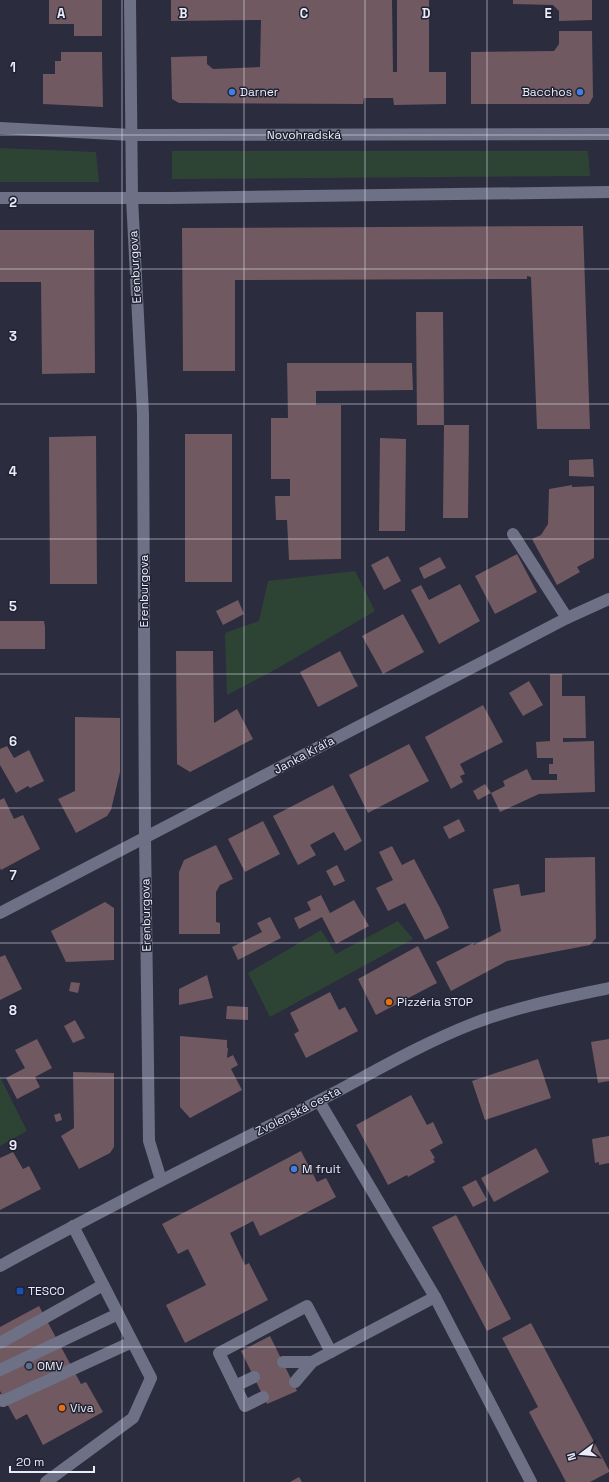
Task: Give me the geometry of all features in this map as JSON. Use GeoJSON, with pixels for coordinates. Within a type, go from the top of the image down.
{"type":"FeatureCollection","features":[{"type":"Feature","properties":{"kind":"street","name":"Erenburgova"},"geometry":{"type":"LineString","coordinates":[[130,0],[132,198],[143,414],[145,838],[149,1141],[161,1180]]}},
{"type":"Feature","properties":{"kind":"street","name":"Novohradská"},"geometry":{"type":"LineString","coordinates":[[0,128],[132,135],[609,134]]}},
{"type":"Feature","properties":{"kind":"street"},"geometry":{"type":"LineString","coordinates":[[0,198],[132,198],[609,192]]}},
{"type":"Feature","properties":{"kind":"street"},"geometry":{"type":"LineString","coordinates":[[513,534],[567,618]]}},
{"type":"Feature","properties":{"kind":"street","name":"Janka Kráľa"},"geometry":{"type":"LineString","coordinates":[[0,913],[567,618],[609,598]]}},
{"type":"Feature","properties":{"kind":"street","name":"Zvolenská cesta"},"geometry":{"type":"LineString","coordinates":[[0,1266],[161,1180],[319,1101],[395,1059],[472,1024],[536,1003],[609,988]]}},
{"type":"Feature","properties":{"kind":"street"},"geometry":{"type":"LineString","coordinates":[[319,1101],[436,1297],[531,1482]]}},
{"type":"Feature","properties":{"kind":"street"},"geometry":{"type":"LineString","coordinates":[[46,1482],[132,1418],[151,1378],[73,1226]]}},
{"type":"Feature","properties":{"kind":"street"},"geometry":{"type":"LineString","coordinates":[[0,1344],[103,1285]]}},
{"type":"Feature","properties":{"kind":"street"},"geometry":{"type":"LineString","coordinates":[[294,1382],[312,1362],[436,1297]]}},
{"type":"Feature","properties":{"kind":"street"},"geometry":{"type":"LineString","coordinates":[[264,1397],[245,1406],[219,1352],[307,1306],[331,1352]]}},
{"type":"Feature","properties":{"kind":"street"},"geometry":{"type":"LineString","coordinates":[[0,1370],[118,1314]]}},
{"type":"Feature","properties":{"kind":"street"},"geometry":{"type":"LineString","coordinates":[[0,1400],[3,1401],[132,1342]]}},
{"type":"Feature","properties":{"kind":"street"},"geometry":{"type":"LineString","coordinates":[[283,1362],[312,1362]]}},
{"type":"Feature","properties":{"kind":"street"},"geometry":{"type":"LineString","coordinates":[[235,1386],[254,1377]]}},
{"type":"Feature","properties":{"kind":"green space"},"geometry":{"type":"Polygon","coordinates":[[[0,148],[96,152],[99,182],[0,182],[0,148]]]}},
{"type":"Feature","properties":{"kind":"green space"},"geometry":{"type":"Polygon","coordinates":[[[172,151],[588,151],[590,176],[172,179],[172,151]]]}},
{"type":"Feature","properties":{"kind":"green space"},"geometry":{"type":"Polygon","coordinates":[[[355,571],[375,611],[278,668],[227,695],[225,633],[259,621],[268,581],[355,571]]]}},
{"type":"Feature","properties":{"kind":"green space"},"geometry":{"type":"Polygon","coordinates":[[[398,921],[413,939],[270,1017],[248,973],[321,930],[336,954],[398,921]]]}},
{"type":"Feature","properties":{"kind":"green space"},"geometry":{"type":"Polygon","coordinates":[[[0,1077],[27,1131],[0,1146],[0,1077]]]}},
{"type":"Feature","properties":{"kind":"building"},"geometry":{"type":"Polygon","coordinates":[[[49,0],[102,0],[102,36],[74,36],[74,24],[49,24],[49,0]]]}},
{"type":"Feature","properties":{"kind":"building"},"geometry":{"type":"Polygon","coordinates":[[[171,0],[392,0],[393,72],[397,72],[397,0],[429,0],[429,72],[446,72],[446,104],[394,105],[393,98],[364,98],[363,104],[179,103],[172,99],[171,57],[207,56],[207,64],[213,69],[260,67],[261,20],[171,21],[171,0]]]}},
{"type":"Feature","properties":{"kind":"building"},"geometry":{"type":"Polygon","coordinates":[[[513,0],[592,0],[592,20],[559,21],[559,11],[553,5],[513,4],[513,0]]]}},
{"type":"Feature","properties":{"kind":"building"},"geometry":{"type":"Polygon","coordinates":[[[559,31],[592,31],[593,97],[589,104],[471,104],[471,52],[554,51],[559,44],[559,31]]]}},
{"type":"Feature","properties":{"kind":"building"},"geometry":{"type":"Polygon","coordinates":[[[61,52],[102,52],[103,107],[43,104],[43,74],[55,74],[55,61],[61,61],[61,52]]]}},
{"type":"Feature","properties":{"kind":"building"},"geometry":{"type":"Polygon","coordinates":[[[583,226],[590,429],[537,429],[531,277],[527,276],[527,279],[235,280],[235,371],[183,371],[182,228],[583,226]]]}},
{"type":"Feature","properties":{"kind":"building"},"geometry":{"type":"Polygon","coordinates":[[[0,230],[94,230],[95,373],[42,374],[41,282],[0,282],[0,230]]]}},
{"type":"Feature","properties":{"kind":"building"},"geometry":{"type":"Polygon","coordinates":[[[416,312],[443,312],[444,425],[417,425],[416,312]]]}},
{"type":"Feature","properties":{"kind":"building"},"geometry":{"type":"Polygon","coordinates":[[[287,363],[412,363],[413,390],[316,391],[316,405],[341,405],[341,559],[289,560],[287,520],[276,520],[275,496],[290,496],[290,479],[271,479],[271,418],[288,418],[287,363]]]}},
{"type":"Feature","properties":{"kind":"building"},"geometry":{"type":"Polygon","coordinates":[[[444,425],[469,425],[468,518],[443,518],[444,425]]]}},
{"type":"Feature","properties":{"kind":"building"},"geometry":{"type":"Polygon","coordinates":[[[185,434],[232,434],[232,582],[185,582],[185,434]]]}},
{"type":"Feature","properties":{"kind":"building"},"geometry":{"type":"Polygon","coordinates":[[[96,436],[97,584],[50,584],[49,437],[96,436]]]}},
{"type":"Feature","properties":{"kind":"building"},"geometry":{"type":"Polygon","coordinates":[[[380,438],[406,439],[405,531],[379,531],[380,438]]]}},
{"type":"Feature","properties":{"kind":"building"},"geometry":{"type":"Polygon","coordinates":[[[593,459],[594,477],[569,476],[569,460],[593,459]]]}},
{"type":"Feature","properties":{"kind":"building"},"geometry":{"type":"Polygon","coordinates":[[[572,485],[572,487],[594,486],[594,558],[577,567],[580,572],[557,585],[532,539],[541,535],[548,524],[549,489],[572,485]]]}},
{"type":"Feature","properties":{"kind":"building"},"geometry":{"type":"Polygon","coordinates":[[[517,554],[537,592],[495,614],[475,576],[517,554]]]}},
{"type":"Feature","properties":{"kind":"building"},"geometry":{"type":"Polygon","coordinates":[[[388,556],[401,581],[384,590],[371,565],[388,556]]]}},
{"type":"Feature","properties":{"kind":"building"},"geometry":{"type":"Polygon","coordinates":[[[440,557],[446,568],[424,579],[419,568],[440,557]]]}},
{"type":"Feature","properties":{"kind":"building"},"geometry":{"type":"Polygon","coordinates":[[[460,584],[480,621],[439,644],[411,590],[421,585],[429,600],[460,584]]]}},
{"type":"Feature","properties":{"kind":"building"},"geometry":{"type":"Polygon","coordinates":[[[238,600],[244,614],[223,625],[216,611],[238,600]]]}},
{"type":"Feature","properties":{"kind":"building"},"geometry":{"type":"Polygon","coordinates":[[[403,614],[424,652],[383,674],[362,636],[403,614]]]}},
{"type":"Feature","properties":{"kind":"building"},"geometry":{"type":"Polygon","coordinates":[[[0,621],[44,621],[45,649],[0,649],[0,621]]]}},
{"type":"Feature","properties":{"kind":"building"},"geometry":{"type":"Polygon","coordinates":[[[176,651],[213,651],[214,723],[237,709],[253,739],[190,772],[177,764],[176,651]]]}},
{"type":"Feature","properties":{"kind":"building"},"geometry":{"type":"Polygon","coordinates":[[[340,651],[358,686],[318,707],[300,672],[340,651]]]}},
{"type":"Feature","properties":{"kind":"building"},"geometry":{"type":"Polygon","coordinates":[[[550,674],[562,674],[562,696],[585,696],[586,738],[563,738],[563,742],[594,741],[595,792],[539,794],[500,812],[491,793],[505,786],[503,781],[527,769],[532,780],[557,780],[557,774],[549,774],[549,764],[553,764],[553,758],[537,758],[536,742],[550,741],[550,674]]]}},
{"type":"Feature","properties":{"kind":"building"},"geometry":{"type":"Polygon","coordinates":[[[529,681],[543,705],[523,716],[509,693],[529,681]]]}},
{"type":"Feature","properties":{"kind":"building"},"geometry":{"type":"Polygon","coordinates":[[[483,705],[503,742],[460,764],[465,774],[460,776],[463,782],[451,789],[425,737],[483,705]]]}},
{"type":"Feature","properties":{"kind":"building"},"geometry":{"type":"Polygon","coordinates":[[[75,717],[120,718],[120,772],[111,810],[107,816],[76,833],[58,799],[75,791],[75,717]]]}},
{"type":"Feature","properties":{"kind":"building"},"geometry":{"type":"Polygon","coordinates":[[[409,744],[429,781],[368,813],[349,775],[409,744]]]}},
{"type":"Feature","properties":{"kind":"building"},"geometry":{"type":"Polygon","coordinates":[[[7,746],[14,758],[29,750],[44,781],[30,788],[28,786],[16,793],[0,765],[0,749],[7,746]]]}},
{"type":"Feature","properties":{"kind":"building"},"geometry":{"type":"Polygon","coordinates":[[[485,784],[491,793],[478,800],[473,791],[485,784]]]}},
{"type":"Feature","properties":{"kind":"building"},"geometry":{"type":"Polygon","coordinates":[[[333,785],[362,841],[345,851],[334,832],[310,845],[316,855],[298,865],[273,816],[333,785]]]}},
{"type":"Feature","properties":{"kind":"building"},"geometry":{"type":"Polygon","coordinates":[[[4,798],[14,819],[23,815],[40,849],[1,870],[0,800],[4,798]]]}},
{"type":"Feature","properties":{"kind":"building"},"geometry":{"type":"Polygon","coordinates":[[[459,819],[465,831],[449,839],[443,827],[459,819]]]}},
{"type":"Feature","properties":{"kind":"building"},"geometry":{"type":"Polygon","coordinates":[[[263,821],[280,854],[245,872],[228,839],[263,821]]]}},
{"type":"Feature","properties":{"kind":"building"},"geometry":{"type":"Polygon","coordinates":[[[216,845],[233,879],[220,885],[216,892],[216,922],[220,923],[220,934],[179,934],[179,872],[184,860],[216,845]]]}},
{"type":"Feature","properties":{"kind":"building"},"geometry":{"type":"Polygon","coordinates":[[[392,846],[402,865],[414,859],[449,928],[425,940],[405,903],[388,911],[376,888],[393,880],[379,852],[392,846]]]}},
{"type":"Feature","properties":{"kind":"building"},"geometry":{"type":"Polygon","coordinates":[[[595,857],[596,938],[590,945],[507,961],[451,991],[436,962],[473,943],[474,945],[501,931],[493,889],[519,884],[521,896],[545,892],[545,858],[595,857]]]}},
{"type":"Feature","properties":{"kind":"building"},"geometry":{"type":"Polygon","coordinates":[[[337,865],[345,881],[334,886],[326,871],[337,865]]]}},
{"type":"Feature","properties":{"kind":"building"},"geometry":{"type":"Polygon","coordinates":[[[321,895],[330,913],[354,900],[369,926],[336,944],[322,917],[299,929],[294,918],[311,910],[307,902],[321,895]]]}},
{"type":"Feature","properties":{"kind":"building"},"geometry":{"type":"Polygon","coordinates":[[[105,902],[114,908],[114,960],[66,962],[51,931],[105,902]]]}},
{"type":"Feature","properties":{"kind":"building"},"geometry":{"type":"Polygon","coordinates":[[[270,917],[281,938],[238,960],[232,947],[262,932],[257,923],[270,917]]]}},
{"type":"Feature","properties":{"kind":"building"},"geometry":{"type":"Polygon","coordinates":[[[418,946],[437,983],[376,1015],[358,979],[418,946]]]}},
{"type":"Feature","properties":{"kind":"building"},"geometry":{"type":"Polygon","coordinates":[[[5,955],[22,989],[0,1000],[0,957],[5,955]]]}},
{"type":"Feature","properties":{"kind":"building"},"geometry":{"type":"Polygon","coordinates":[[[207,975],[213,998],[179,1005],[179,989],[207,975]]]}},
{"type":"Feature","properties":{"kind":"building"},"geometry":{"type":"Polygon","coordinates":[[[71,982],[80,983],[78,993],[69,991],[71,982]]]}},
{"type":"Feature","properties":{"kind":"building"},"geometry":{"type":"Polygon","coordinates":[[[330,992],[339,1010],[345,1007],[358,1031],[306,1058],[294,1034],[299,1031],[290,1013],[330,992]]]}},
{"type":"Feature","properties":{"kind":"building"},"geometry":{"type":"Polygon","coordinates":[[[227,1006],[248,1007],[248,1020],[226,1019],[227,1006]]]}},
{"type":"Feature","properties":{"kind":"building"},"geometry":{"type":"Polygon","coordinates":[[[75,1020],[85,1038],[73,1043],[64,1026],[75,1020]]]}},
{"type":"Feature","properties":{"kind":"building"},"geometry":{"type":"Polygon","coordinates":[[[180,1036],[227,1040],[227,1058],[233,1055],[238,1065],[231,1069],[242,1090],[190,1118],[180,1107],[180,1036]]]}},
{"type":"Feature","properties":{"kind":"building"},"geometry":{"type":"Polygon","coordinates":[[[37,1039],[52,1068],[35,1077],[40,1087],[17,1099],[6,1078],[25,1068],[15,1050],[37,1039]]]}},
{"type":"Feature","properties":{"kind":"building"},"geometry":{"type":"Polygon","coordinates":[[[609,1039],[609,1081],[598,1083],[591,1042],[609,1039]]]}},
{"type":"Feature","properties":{"kind":"building"},"geometry":{"type":"Polygon","coordinates":[[[538,1059],[551,1098],[485,1120],[472,1081],[538,1059]]]}},
{"type":"Feature","properties":{"kind":"building"},"geometry":{"type":"Polygon","coordinates":[[[73,1072],[114,1073],[114,1147],[110,1153],[79,1169],[61,1136],[74,1128],[73,1072]]]}},
{"type":"Feature","properties":{"kind":"building"},"geometry":{"type":"Polygon","coordinates":[[[411,1095],[427,1125],[433,1122],[443,1143],[430,1150],[435,1158],[433,1159],[435,1162],[408,1177],[407,1175],[388,1185],[356,1125],[411,1095]]]}},
{"type":"Feature","properties":{"kind":"building"},"geometry":{"type":"Polygon","coordinates":[[[60,1113],[62,1120],[56,1122],[54,1115],[60,1113]]]}},
{"type":"Feature","properties":{"kind":"building"},"geometry":{"type":"Polygon","coordinates":[[[609,1136],[609,1163],[599,1165],[599,1162],[595,1163],[592,1139],[609,1136]]]}},
{"type":"Feature","properties":{"kind":"building"},"geometry":{"type":"Polygon","coordinates":[[[536,1148],[549,1172],[494,1202],[481,1178],[536,1148]]]}},
{"type":"Feature","properties":{"kind":"building"},"geometry":{"type":"Polygon","coordinates":[[[301,1151],[317,1182],[326,1178],[336,1197],[260,1236],[253,1221],[230,1233],[245,1265],[249,1263],[268,1300],[185,1343],[166,1305],[206,1285],[188,1249],[178,1254],[162,1224],[301,1151]]]}},
{"type":"Feature","properties":{"kind":"building"},"geometry":{"type":"Polygon","coordinates":[[[13,1152],[23,1169],[29,1166],[41,1189],[0,1210],[0,1158],[13,1152]]]}},
{"type":"Feature","properties":{"kind":"building"},"geometry":{"type":"Polygon","coordinates":[[[476,1180],[487,1200],[473,1207],[462,1187],[476,1180]]]}},
{"type":"Feature","properties":{"kind":"building"},"geometry":{"type":"Polygon","coordinates":[[[456,1215],[511,1319],[487,1331],[432,1227],[456,1215]]]}},
{"type":"Feature","properties":{"kind":"building"},"geometry":{"type":"Polygon","coordinates":[[[39,1306],[81,1384],[86,1382],[103,1412],[43,1445],[27,1414],[16,1420],[0,1391],[0,1327],[39,1306]]]}},
{"type":"Feature","properties":{"kind":"building"},"geometry":{"type":"Polygon","coordinates":[[[531,1323],[609,1470],[609,1472],[590,1482],[566,1482],[529,1412],[538,1407],[502,1338],[531,1323]]]}},
{"type":"Feature","properties":{"kind":"building"},"geometry":{"type":"Polygon","coordinates":[[[270,1336],[297,1391],[267,1404],[241,1351],[270,1336]]]}},
{"type":"Feature","properties":{"kind":"building"},"geometry":{"type":"Polygon","coordinates":[[[299,1477],[302,1482],[290,1482],[299,1477]]]}},
{"type":"Feature","properties":{"kind":"place","name":"Darner"},"geometry":{"type":"Point","coordinates":[232,92]}},
{"type":"Feature","properties":{"kind":"place","name":"Bacchos"},"geometry":{"type":"Point","coordinates":[580,92]}},
{"type":"Feature","properties":{"kind":"place","name":"Pizzéria STOP"},"geometry":{"type":"Point","coordinates":[389,1002]}},
{"type":"Feature","properties":{"kind":"place","name":"M fruit"},"geometry":{"type":"Point","coordinates":[294,1169]}},
{"type":"Feature","properties":{"kind":"place","name":"TESCO"},"geometry":{"type":"Point","coordinates":[20,1291]}},
{"type":"Feature","properties":{"kind":"place","name":"OMV"},"geometry":{"type":"Point","coordinates":[29,1366]}},
{"type":"Feature","properties":{"kind":"place","name":"Viva"},"geometry":{"type":"Point","coordinates":[62,1408]}}]}
